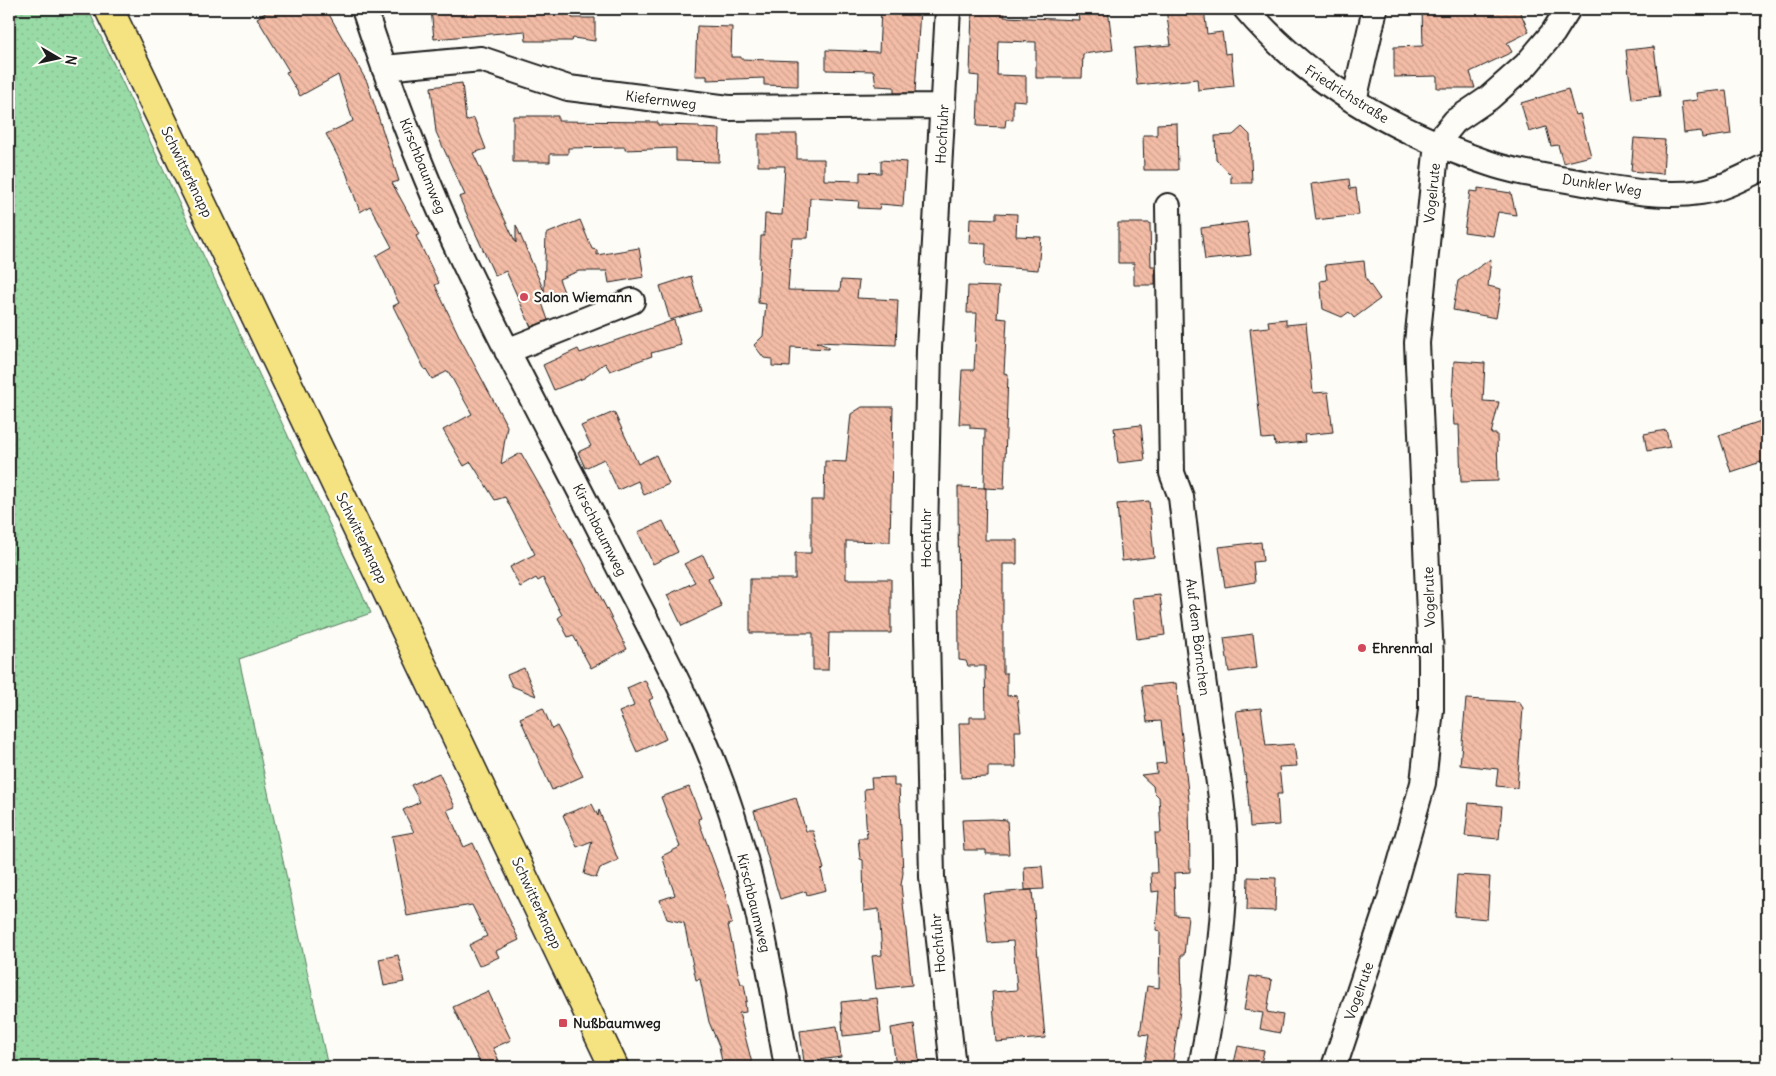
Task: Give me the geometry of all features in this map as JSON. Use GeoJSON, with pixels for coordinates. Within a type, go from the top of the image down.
{"type":"FeatureCollection","features":[{"type":"Feature","properties":{"kind":"main road","name":"Schwitterknapp"},"geometry":{"type":"LineString","coordinates":[[109,9],[614,1067]]}},
{"type":"Feature","properties":{"kind":"street","name":"Kirschbaumweg"},"geometry":{"type":"LineString","coordinates":[[364,9],[384,68],[447,224],[507,351],[673,673],[701,733],[732,814],[748,873],[764,939],[787,1067]]}},
{"type":"Feature","properties":{"kind":"street","name":"Hochfuhr"},"geometry":{"type":"LineString","coordinates":[[948,9],[929,349],[925,536],[932,877],[953,1067]]}},
{"type":"Feature","properties":{"kind":"street","name":"Friedrichstraße"},"geometry":{"type":"LineString","coordinates":[[1246,9],[1290,56],[1316,77],[1397,125],[1437,143]]}},
{"type":"Feature","properties":{"kind":"street"},"geometry":{"type":"LineString","coordinates":[[1354,101],[1375,9]]}},
{"type":"Feature","properties":{"kind":"street"},"geometry":{"type":"LineString","coordinates":[[1437,143],[1456,122],[1489,98],[1526,65],[1553,32],[1568,9]]}},
{"type":"Feature","properties":{"kind":"street","name":"Kiefernweg"},"geometry":{"type":"LineString","coordinates":[[384,68],[481,59],[568,88],[729,108],[943,106]]}},
{"type":"Feature","properties":{"kind":"street","name":"Dunkler Weg"},"geometry":{"type":"LineString","coordinates":[[1437,143],[1489,164],[1626,190],[1670,195],[1703,192],[1735,181],[1767,166]]}},
{"type":"Feature","properties":{"kind":"street","name":"Vogelrute"},"geometry":{"type":"LineString","coordinates":[[1334,1067],[1411,831],[1423,782],[1428,745],[1431,709],[1431,649],[1417,343],[1437,143]]}},
{"type":"Feature","properties":{"kind":"street","name":"Auf dem Börnchen"},"geometry":{"type":"LineString","coordinates":[[1168,206],[1172,473],[1181,497],[1200,659],[1222,817],[1225,863],[1223,910],[1216,978],[1200,1067]]}},
{"type":"Feature","properties":{"kind":"street"},"geometry":{"type":"LineString","coordinates":[[507,351],[632,301]]}},
{"type":"Feature","properties":{"kind":"green space"},"geometry":{"type":"Polygon","coordinates":[[[9,9],[88,9],[371,613],[239,659],[328,1067],[9,1067],[9,9]]]}},
{"type":"Feature","properties":{"kind":"building"},"geometry":{"type":"Polygon","coordinates":[[[272,9],[326,9],[367,82],[399,181],[392,183],[420,234],[416,236],[439,283],[435,285],[460,338],[507,426],[501,464],[521,453],[581,558],[627,649],[591,668],[573,635],[568,637],[558,618],[562,615],[543,578],[538,581],[536,578],[520,587],[510,567],[535,554],[505,497],[495,500],[471,462],[464,466],[443,430],[472,414],[448,371],[432,379],[425,370],[393,306],[399,303],[376,256],[392,247],[370,206],[360,212],[346,172],[326,134],[353,121],[338,75],[300,96],[286,72],[289,71],[257,18],[272,9]]]}},
{"type":"Feature","properties":{"kind":"building"},"geometry":{"type":"Polygon","coordinates":[[[431,9],[572,9],[572,18],[595,18],[595,41],[573,38],[572,41],[526,41],[525,31],[434,39],[431,9]]]}},
{"type":"Feature","properties":{"kind":"building"},"geometry":{"type":"Polygon","coordinates":[[[881,9],[920,9],[915,93],[894,93],[894,87],[876,86],[874,71],[826,70],[826,50],[879,52],[881,9]]]}},
{"type":"Feature","properties":{"kind":"building"},"geometry":{"type":"Polygon","coordinates":[[[972,9],[1005,9],[1004,17],[1079,20],[1077,9],[1108,9],[1113,50],[1083,54],[1082,78],[1036,78],[1036,42],[998,41],[997,75],[1026,76],[1026,101],[1013,100],[1013,120],[1006,119],[1005,127],[977,126],[979,76],[970,75],[972,9]]]}},
{"type":"Feature","properties":{"kind":"building"},"geometry":{"type":"Polygon","coordinates":[[[1166,9],[1204,9],[1207,34],[1222,32],[1225,54],[1231,53],[1234,86],[1198,90],[1197,79],[1137,85],[1134,48],[1171,45],[1166,9]]]}},
{"type":"Feature","properties":{"kind":"building"},"geometry":{"type":"Polygon","coordinates":[[[1422,9],[1519,9],[1529,32],[1507,43],[1512,52],[1470,72],[1475,88],[1437,88],[1437,76],[1394,77],[1394,47],[1423,46],[1422,9]]]}},
{"type":"Feature","properties":{"kind":"building"},"geometry":{"type":"Polygon","coordinates":[[[697,26],[732,27],[731,57],[798,61],[798,86],[764,85],[764,78],[707,80],[707,76],[695,76],[697,26]]]}},
{"type":"Feature","properties":{"kind":"building"},"geometry":{"type":"Polygon","coordinates":[[[1654,47],[1660,96],[1632,99],[1626,50],[1654,47]]]}},
{"type":"Feature","properties":{"kind":"building"},"geometry":{"type":"Polygon","coordinates":[[[462,83],[466,121],[474,118],[486,149],[473,153],[516,243],[516,225],[544,291],[546,234],[580,220],[592,249],[597,250],[597,255],[639,248],[644,277],[609,283],[607,271],[579,271],[559,279],[565,295],[542,303],[548,320],[531,327],[506,271],[495,276],[459,197],[465,195],[436,132],[431,87],[462,83]]]}},
{"type":"Feature","properties":{"kind":"building"},"geometry":{"type":"Polygon","coordinates":[[[1568,89],[1575,115],[1580,114],[1591,156],[1563,163],[1558,145],[1551,146],[1546,127],[1529,132],[1521,103],[1568,89]]]}},
{"type":"Feature","properties":{"kind":"building"},"geometry":{"type":"Polygon","coordinates":[[[1726,90],[1731,134],[1702,138],[1701,131],[1684,133],[1681,102],[1697,100],[1696,93],[1726,90]]]}},
{"type":"Feature","properties":{"kind":"building"},"geometry":{"type":"Polygon","coordinates":[[[513,116],[558,116],[558,121],[658,122],[658,125],[699,126],[699,128],[720,129],[719,162],[676,161],[676,148],[625,150],[625,147],[568,148],[568,154],[550,154],[550,162],[513,162],[513,116]]]}},
{"type":"Feature","properties":{"kind":"building"},"geometry":{"type":"Polygon","coordinates":[[[1177,123],[1178,170],[1144,170],[1143,135],[1157,135],[1157,124],[1177,123]]]}},
{"type":"Feature","properties":{"kind":"building"},"geometry":{"type":"Polygon","coordinates":[[[1242,127],[1250,135],[1252,183],[1231,183],[1231,175],[1216,160],[1215,136],[1233,135],[1242,127]]]}},
{"type":"Feature","properties":{"kind":"building"},"geometry":{"type":"Polygon","coordinates":[[[758,134],[797,134],[797,159],[824,159],[824,180],[860,181],[860,172],[881,173],[881,160],[906,162],[903,206],[880,204],[879,209],[858,208],[859,201],[810,198],[808,238],[792,238],[788,290],[840,291],[841,280],[859,281],[857,298],[898,300],[896,345],[816,342],[829,347],[828,349],[791,347],[790,367],[772,366],[772,359],[764,358],[754,345],[763,336],[766,304],[758,303],[761,236],[764,236],[765,214],[782,215],[785,166],[758,166],[758,134]]]}},
{"type":"Feature","properties":{"kind":"building"},"geometry":{"type":"Polygon","coordinates":[[[1634,138],[1665,140],[1663,174],[1631,171],[1634,138]]]}},
{"type":"Feature","properties":{"kind":"building"},"geometry":{"type":"Polygon","coordinates":[[[1349,179],[1350,189],[1356,188],[1359,215],[1316,220],[1311,184],[1349,179]]]}},
{"type":"Feature","properties":{"kind":"building"},"geometry":{"type":"Polygon","coordinates":[[[1478,188],[1511,193],[1516,215],[1498,212],[1493,236],[1464,232],[1470,191],[1478,192],[1478,188]]]}},
{"type":"Feature","properties":{"kind":"building"},"geometry":{"type":"Polygon","coordinates":[[[996,213],[1017,214],[1016,236],[1041,237],[1038,270],[985,266],[986,244],[969,243],[970,218],[996,219],[996,213]]]}},
{"type":"Feature","properties":{"kind":"building"},"geometry":{"type":"Polygon","coordinates":[[[1247,222],[1251,255],[1205,260],[1201,228],[1247,222]]]}},
{"type":"Feature","properties":{"kind":"building"},"geometry":{"type":"Polygon","coordinates":[[[1118,223],[1150,223],[1151,266],[1155,266],[1155,285],[1134,285],[1134,263],[1118,263],[1118,223]]]}},
{"type":"Feature","properties":{"kind":"building"},"geometry":{"type":"Polygon","coordinates":[[[1491,259],[1488,286],[1501,289],[1496,318],[1453,310],[1458,281],[1491,259]]]}},
{"type":"Feature","properties":{"kind":"building"},"geometry":{"type":"Polygon","coordinates":[[[1364,261],[1366,279],[1380,299],[1354,318],[1349,312],[1342,317],[1323,309],[1320,281],[1327,280],[1325,265],[1364,261]]]}},
{"type":"Feature","properties":{"kind":"building"},"geometry":{"type":"Polygon","coordinates":[[[691,276],[701,311],[670,320],[660,286],[691,276]]]}},
{"type":"Feature","properties":{"kind":"building"},"geometry":{"type":"Polygon","coordinates":[[[968,286],[999,287],[997,318],[1007,319],[1004,373],[1008,374],[1004,489],[984,488],[985,429],[970,428],[970,424],[959,424],[962,370],[974,370],[977,313],[967,313],[968,286]]]}},
{"type":"Feature","properties":{"kind":"building"},"geometry":{"type":"Polygon","coordinates":[[[1286,319],[1286,325],[1306,323],[1313,393],[1328,392],[1333,432],[1304,435],[1305,442],[1275,445],[1274,438],[1262,439],[1250,329],[1269,327],[1268,321],[1286,319]]]}},
{"type":"Feature","properties":{"kind":"building"},"geometry":{"type":"Polygon","coordinates":[[[674,320],[681,345],[651,353],[652,356],[610,371],[605,363],[584,378],[554,390],[543,365],[578,349],[580,353],[674,320]]]}},
{"type":"Feature","properties":{"kind":"building"},"geometry":{"type":"Polygon","coordinates":[[[1454,361],[1485,363],[1483,401],[1499,402],[1491,434],[1497,434],[1498,481],[1461,482],[1459,425],[1454,425],[1452,400],[1454,361]]]}},
{"type":"Feature","properties":{"kind":"building"},"geometry":{"type":"Polygon","coordinates":[[[862,407],[893,407],[890,542],[846,541],[846,579],[891,579],[891,633],[829,633],[828,670],[813,670],[813,633],[750,633],[750,579],[795,579],[795,553],[811,553],[811,500],[824,500],[825,461],[846,462],[851,414],[862,407]]]}},
{"type":"Feature","properties":{"kind":"building"},"geometry":{"type":"Polygon","coordinates":[[[614,412],[638,464],[656,455],[669,484],[644,495],[638,481],[618,490],[604,459],[585,468],[578,452],[591,446],[581,426],[614,412]]]}},
{"type":"Feature","properties":{"kind":"building"},"geometry":{"type":"Polygon","coordinates":[[[1767,419],[1767,460],[1731,472],[1719,435],[1767,419]]]}},
{"type":"Feature","properties":{"kind":"building"},"geometry":{"type":"Polygon","coordinates":[[[1141,425],[1145,460],[1118,463],[1114,428],[1141,425]]]}},
{"type":"Feature","properties":{"kind":"building"},"geometry":{"type":"Polygon","coordinates":[[[1666,430],[1670,447],[1647,451],[1644,434],[1666,430]]]}},
{"type":"Feature","properties":{"kind":"building"},"geometry":{"type":"Polygon","coordinates":[[[958,487],[986,488],[985,540],[1017,540],[1017,564],[1003,564],[1003,673],[1007,673],[1007,696],[1017,695],[1021,731],[1015,731],[1016,767],[988,767],[988,777],[961,778],[959,723],[970,723],[970,717],[986,717],[985,666],[968,666],[966,661],[959,660],[958,487]]]}},
{"type":"Feature","properties":{"kind":"building"},"geometry":{"type":"Polygon","coordinates":[[[1149,501],[1154,557],[1122,561],[1117,504],[1149,501]]]}},
{"type":"Feature","properties":{"kind":"building"},"geometry":{"type":"Polygon","coordinates":[[[663,521],[678,552],[653,564],[638,532],[663,521]]]}},
{"type":"Feature","properties":{"kind":"building"},"geometry":{"type":"Polygon","coordinates":[[[1261,542],[1263,561],[1253,562],[1255,582],[1225,587],[1219,547],[1261,542]]]}},
{"type":"Feature","properties":{"kind":"building"},"geometry":{"type":"Polygon","coordinates":[[[703,555],[713,576],[708,578],[722,607],[682,626],[667,595],[695,582],[684,564],[703,555]]]}},
{"type":"Feature","properties":{"kind":"building"},"geometry":{"type":"Polygon","coordinates":[[[1160,595],[1165,635],[1137,639],[1132,598],[1160,595]]]}},
{"type":"Feature","properties":{"kind":"building"},"geometry":{"type":"Polygon","coordinates":[[[1253,634],[1257,668],[1229,672],[1224,638],[1253,634]]]}},
{"type":"Feature","properties":{"kind":"building"},"geometry":{"type":"Polygon","coordinates":[[[524,668],[536,696],[512,686],[507,675],[524,668]]]}},
{"type":"Feature","properties":{"kind":"building"},"geometry":{"type":"Polygon","coordinates":[[[645,680],[653,698],[649,700],[666,739],[637,752],[619,712],[634,706],[627,688],[645,680]]]}},
{"type":"Feature","properties":{"kind":"building"},"geometry":{"type":"Polygon","coordinates":[[[1176,683],[1189,801],[1190,872],[1174,873],[1175,915],[1188,916],[1184,955],[1181,955],[1182,996],[1172,1067],[1144,1067],[1149,1035],[1140,1034],[1147,986],[1159,988],[1160,931],[1156,930],[1159,891],[1152,892],[1151,873],[1157,873],[1155,833],[1161,833],[1159,797],[1154,792],[1153,786],[1141,775],[1157,773],[1156,764],[1166,763],[1161,721],[1147,722],[1142,686],[1176,683]]]}},
{"type":"Feature","properties":{"kind":"building"},"geometry":{"type":"Polygon","coordinates":[[[1466,699],[1519,702],[1523,708],[1517,788],[1496,786],[1498,769],[1460,765],[1466,699]]]}},
{"type":"Feature","properties":{"kind":"building"},"geometry":{"type":"Polygon","coordinates":[[[543,708],[552,729],[557,726],[583,776],[552,790],[520,718],[543,708]]]}},
{"type":"Feature","properties":{"kind":"building"},"geometry":{"type":"Polygon","coordinates":[[[1261,708],[1266,746],[1294,744],[1297,766],[1279,767],[1282,794],[1277,794],[1279,825],[1250,827],[1248,794],[1236,711],[1261,708]]]}},
{"type":"Feature","properties":{"kind":"building"},"geometry":{"type":"Polygon","coordinates":[[[439,773],[455,807],[447,810],[464,847],[473,843],[519,940],[496,951],[499,957],[479,966],[469,945],[487,936],[472,905],[407,916],[392,836],[414,832],[403,810],[420,802],[411,785],[439,773]]]}},
{"type":"Feature","properties":{"kind":"building"},"geometry":{"type":"Polygon","coordinates":[[[894,777],[894,786],[899,786],[903,873],[901,885],[912,985],[876,989],[872,956],[882,955],[879,909],[864,911],[863,860],[860,859],[858,838],[867,838],[864,789],[872,788],[871,778],[894,777]]]}},
{"type":"Feature","properties":{"kind":"building"},"geometry":{"type":"Polygon","coordinates":[[[689,787],[701,818],[698,819],[725,893],[732,924],[728,925],[739,977],[741,984],[744,984],[747,1001],[745,1002],[746,1012],[739,1013],[753,1067],[723,1067],[719,1046],[709,1022],[700,979],[696,980],[684,923],[667,919],[660,900],[675,895],[662,856],[680,847],[661,797],[689,787]]]}},
{"type":"Feature","properties":{"kind":"building"},"geometry":{"type":"Polygon","coordinates":[[[796,798],[806,831],[813,831],[824,869],[821,870],[826,890],[807,895],[806,891],[780,899],[754,811],[796,798]]]}},
{"type":"Feature","properties":{"kind":"building"},"geometry":{"type":"Polygon","coordinates":[[[1469,803],[1502,806],[1499,839],[1465,836],[1469,803]]]}},
{"type":"Feature","properties":{"kind":"building"},"geometry":{"type":"Polygon","coordinates":[[[592,804],[598,816],[599,810],[618,860],[600,868],[596,878],[584,874],[592,841],[577,847],[563,815],[592,804]]]}},
{"type":"Feature","properties":{"kind":"building"},"geometry":{"type":"Polygon","coordinates":[[[962,820],[1007,820],[1009,854],[986,854],[986,850],[964,850],[962,820]]]}},
{"type":"Feature","properties":{"kind":"building"},"geometry":{"type":"Polygon","coordinates":[[[1042,866],[1044,889],[1025,890],[1024,867],[1042,866]]]}},
{"type":"Feature","properties":{"kind":"building"},"geometry":{"type":"Polygon","coordinates":[[[1457,875],[1490,877],[1487,919],[1454,916],[1457,875]]]}},
{"type":"Feature","properties":{"kind":"building"},"geometry":{"type":"Polygon","coordinates":[[[1248,877],[1276,878],[1275,911],[1247,910],[1248,877]]]}},
{"type":"Feature","properties":{"kind":"building"},"geometry":{"type":"Polygon","coordinates":[[[1032,890],[1045,1038],[996,1042],[992,992],[1017,990],[1013,941],[988,943],[983,894],[1032,890]]]}},
{"type":"Feature","properties":{"kind":"building"},"geometry":{"type":"Polygon","coordinates":[[[398,955],[404,982],[384,986],[379,959],[398,955]]]}},
{"type":"Feature","properties":{"kind":"building"},"geometry":{"type":"Polygon","coordinates":[[[1250,976],[1272,980],[1267,1012],[1283,1015],[1280,1033],[1260,1029],[1263,1013],[1244,1010],[1250,976]]]}},
{"type":"Feature","properties":{"kind":"building"},"geometry":{"type":"Polygon","coordinates":[[[488,991],[511,1040],[493,1048],[502,1067],[482,1067],[453,1007],[488,991]]]}},
{"type":"Feature","properties":{"kind":"building"},"geometry":{"type":"Polygon","coordinates":[[[877,998],[881,1032],[843,1036],[841,1002],[877,998]]]}},
{"type":"Feature","properties":{"kind":"building"},"geometry":{"type":"Polygon","coordinates":[[[914,1024],[920,1067],[896,1067],[891,1028],[914,1024]]]}},
{"type":"Feature","properties":{"kind":"building"},"geometry":{"type":"Polygon","coordinates":[[[837,1026],[841,1057],[804,1062],[800,1031],[837,1026]]]}},
{"type":"Feature","properties":{"kind":"building"},"geometry":{"type":"Polygon","coordinates":[[[1238,1046],[1264,1051],[1260,1067],[1233,1067],[1238,1046]]]}},
{"type":"Feature","properties":{"kind":"place","name":"Salon Wiemann"},"geometry":{"type":"Point","coordinates":[524,297]}},
{"type":"Feature","properties":{"kind":"place","name":"Ehrenmal"},"geometry":{"type":"Point","coordinates":[1362,648]}},
{"type":"Feature","properties":{"kind":"place","name":"Nußbaumweg"},"geometry":{"type":"Point","coordinates":[563,1023]}}]}
